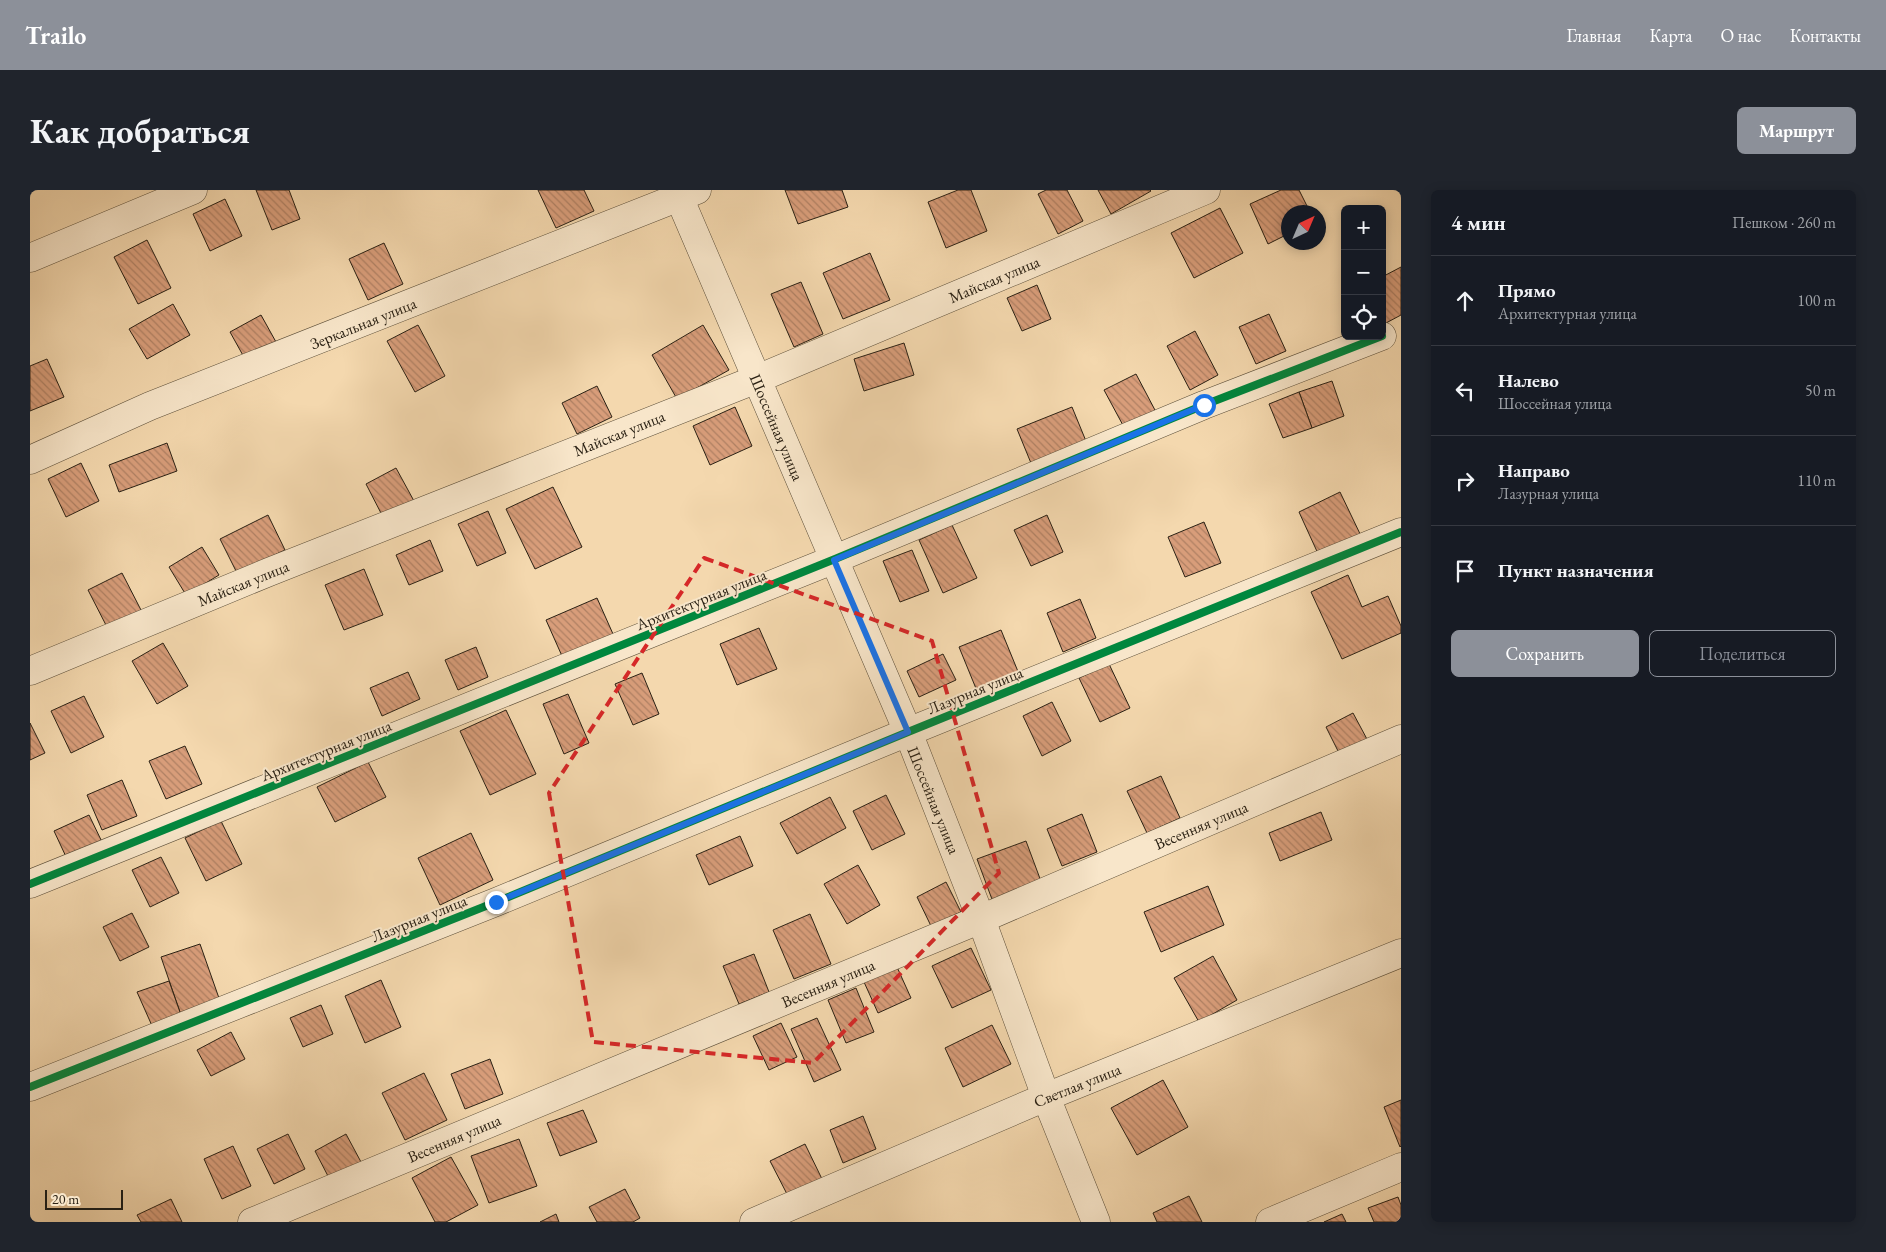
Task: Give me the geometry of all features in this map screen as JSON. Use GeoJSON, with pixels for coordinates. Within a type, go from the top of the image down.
{"type":"FeatureCollection","features":[{"type":"Feature","properties":{"kind":"street"},"geometry":{"type":"LineString","coordinates":[[30,258],[193,190]]}},
{"type":"Feature","properties":{"kind":"street","name":"Майская улица"},"geometry":{"type":"LineString","coordinates":[[30,671],[270,572],[756,379],[1206,190]]}},
{"type":"Feature","properties":{"kind":"street","name":"Шоссейная улица"},"geometry":{"type":"LineString","coordinates":[[684,192],[756,379],[908,732],[982,919],[1046,1097],[1096,1222]]}},
{"type":"Feature","properties":{"kind":"street","name":"Зеркальная улица"},"geometry":{"type":"LineString","coordinates":[[30,460],[150,406],[684,192]]}},
{"type":"Feature","properties":{"kind":"street","name":"Архитектурная улица"},"geometry":{"type":"LineString","coordinates":[[1386,335],[1401,329]]}},
{"type":"Feature","properties":{"kind":"street","name":"Архитектурная улица"},"geometry":{"type":"LineString","coordinates":[[30,884],[834,560],[1204,405],[1372,340]]}},
{"type":"Feature","properties":{"kind":"street","name":"Лазурная улица"},"geometry":{"type":"LineString","coordinates":[[30,1087],[496,902],[1401,532]]}},
{"type":"Feature","properties":{"kind":"street","name":"Весенняя улица"},"geometry":{"type":"LineString","coordinates":[[252,1222],[982,919],[1401,739]]}},
{"type":"Feature","properties":{"kind":"street","name":"Светлая улица"},"geometry":{"type":"LineString","coordinates":[[754,1222],[1046,1097],[1401,953]]}},
{"type":"Feature","properties":{"kind":"street"},"geometry":{"type":"LineString","coordinates":[[1270,1222],[1401,1167]]}},
{"type":"Feature","properties":{"kind":"highlighted area"},"geometry":{"type":"Polygon","coordinates":[[[704,558],[932,641],[999,873],[813,1063],[593,1042],[549,793],[704,558]]]}},
{"type":"Feature","properties":{"kind":"building"},"geometry":{"type":"Polygon","coordinates":[[[256,190],[289,190],[300,219],[272,230],[256,190]]]}},
{"type":"Feature","properties":{"kind":"building"},"geometry":{"type":"Polygon","coordinates":[[[538,190],[584,190],[594,211],[556,228],[538,190]]]}},
{"type":"Feature","properties":{"kind":"building"},"geometry":{"type":"Polygon","coordinates":[[[785,190],[842,190],[848,207],[798,224],[785,190]]]}},
{"type":"Feature","properties":{"kind":"building"},"geometry":{"type":"Polygon","coordinates":[[[958,190],[971,190],[987,231],[946,248],[928,202],[958,190]]]}},
{"type":"Feature","properties":{"kind":"building"},"geometry":{"type":"Polygon","coordinates":[[[1046,190],[1067,190],[1083,221],[1058,234],[1038,194],[1046,190]]]}},
{"type":"Feature","properties":{"kind":"building"},"geometry":{"type":"Polygon","coordinates":[[[1098,190],[1150,190],[1151,191],[1111,214],[1098,190]]]}},
{"type":"Feature","properties":{"kind":"building"},"geometry":{"type":"Polygon","coordinates":[[[1281,190],[1299,190],[1306,205],[1281,205],[1281,238],[1268,244],[1250,204],[1281,190]]]}},
{"type":"Feature","properties":{"kind":"building"},"geometry":{"type":"Polygon","coordinates":[[[225,199],[242,236],[210,251],[193,214],[225,199]]]}},
{"type":"Feature","properties":{"kind":"building"},"geometry":{"type":"Polygon","coordinates":[[[1220,208],[1243,253],[1194,278],[1171,233],[1220,208]]]}},
{"type":"Feature","properties":{"kind":"building"},"geometry":{"type":"Polygon","coordinates":[[[147,240],[171,288],[138,304],[114,257],[147,240]]]}},
{"type":"Feature","properties":{"kind":"building"},"geometry":{"type":"Polygon","coordinates":[[[384,243],[403,284],[368,300],[349,259],[384,243]]]}},
{"type":"Feature","properties":{"kind":"building"},"geometry":{"type":"Polygon","coordinates":[[[870,253],[890,300],[843,319],[823,273],[870,253]]]}},
{"type":"Feature","properties":{"kind":"building"},"geometry":{"type":"Polygon","coordinates":[[[1401,267],[1401,315],[1386,323],[1386,295],[1386,275],[1401,267]]]}},
{"type":"Feature","properties":{"kind":"building"},"geometry":{"type":"Polygon","coordinates":[[[801,282],[823,334],[794,347],[771,294],[801,282]]]}},
{"type":"Feature","properties":{"kind":"building"},"geometry":{"type":"Polygon","coordinates":[[[1037,285],[1051,319],[1022,331],[1007,298],[1037,285]]]}},
{"type":"Feature","properties":{"kind":"building"},"geometry":{"type":"Polygon","coordinates":[[[173,304],[190,335],[147,359],[129,329],[173,304]]]}},
{"type":"Feature","properties":{"kind":"building"},"geometry":{"type":"Polygon","coordinates":[[[1269,314],[1286,351],[1256,364],[1239,327],[1269,314]]]}},
{"type":"Feature","properties":{"kind":"building"},"geometry":{"type":"Polygon","coordinates":[[[261,315],[276,342],[245,359],[230,332],[261,315]]]}},
{"type":"Feature","properties":{"kind":"building"},"geometry":{"type":"Polygon","coordinates":[[[418,325],[445,376],[415,392],[387,341],[418,325]]]}},
{"type":"Feature","properties":{"kind":"building"},"geometry":{"type":"Polygon","coordinates":[[[703,325],[729,370],[677,399],[652,355],[703,325]]]}},
{"type":"Feature","properties":{"kind":"building"},"geometry":{"type":"Polygon","coordinates":[[[1195,331],[1218,375],[1190,390],[1167,346],[1195,331]]]}},
{"type":"Feature","properties":{"kind":"building"},"geometry":{"type":"Polygon","coordinates":[[[904,343],[914,375],[864,391],[854,359],[904,343]]]}},
{"type":"Feature","properties":{"kind":"building"},"geometry":{"type":"Polygon","coordinates":[[[47,359],[64,397],[30,411],[30,366],[47,359]]]}},
{"type":"Feature","properties":{"kind":"building"},"geometry":{"type":"Polygon","coordinates":[[[1136,374],[1156,412],[1125,429],[1104,390],[1136,374]]]}},
{"type":"Feature","properties":{"kind":"building"},"geometry":{"type":"Polygon","coordinates":[[[1332,381],[1344,416],[1312,428],[1299,392],[1332,381]]]}},
{"type":"Feature","properties":{"kind":"building"},"geometry":{"type":"Polygon","coordinates":[[[597,386],[612,417],[577,434],[562,403],[597,386]]]}},
{"type":"Feature","properties":{"kind":"building"},"geometry":{"type":"Polygon","coordinates":[[[1299,392],[1312,428],[1283,438],[1269,404],[1299,392]]]}},
{"type":"Feature","properties":{"kind":"building"},"geometry":{"type":"Polygon","coordinates":[[[735,407],[752,446],[710,465],[693,426],[735,407]]]}},
{"type":"Feature","properties":{"kind":"building"},"geometry":{"type":"Polygon","coordinates":[[[1072,407],[1088,446],[1033,468],[1017,429],[1072,407]]]}},
{"type":"Feature","properties":{"kind":"building"},"geometry":{"type":"Polygon","coordinates":[[[167,443],[177,471],[119,492],[109,465],[167,443]]]}},
{"type":"Feature","properties":{"kind":"building"},"geometry":{"type":"Polygon","coordinates":[[[81,463],[99,501],[66,517],[48,479],[81,463]]]}},
{"type":"Feature","properties":{"kind":"building"},"geometry":{"type":"Polygon","coordinates":[[[396,468],[414,501],[383,517],[366,484],[396,468]]]}},
{"type":"Feature","properties":{"kind":"building"},"geometry":{"type":"Polygon","coordinates":[[[553,487],[582,547],[535,569],[506,509],[553,487]]]}},
{"type":"Feature","properties":{"kind":"building"},"geometry":{"type":"Polygon","coordinates":[[[1340,492],[1362,538],[1320,558],[1299,512],[1340,492]]]}},
{"type":"Feature","properties":{"kind":"building"},"geometry":{"type":"Polygon","coordinates":[[[488,511],[506,553],[477,566],[458,524],[488,511]]]}},
{"type":"Feature","properties":{"kind":"building"},"geometry":{"type":"Polygon","coordinates":[[[268,515],[285,550],[237,573],[220,539],[268,515]]]}},
{"type":"Feature","properties":{"kind":"building"},"geometry":{"type":"Polygon","coordinates":[[[1047,515],[1063,552],[1031,566],[1014,530],[1047,515]]]}},
{"type":"Feature","properties":{"kind":"building"},"geometry":{"type":"Polygon","coordinates":[[[1204,522],[1221,563],[1185,577],[1168,537],[1204,522]]]}},
{"type":"Feature","properties":{"kind":"building"},"geometry":{"type":"Polygon","coordinates":[[[952,525],[977,578],[943,593],[919,540],[952,525]]]}},
{"type":"Feature","properties":{"kind":"building"},"geometry":{"type":"Polygon","coordinates":[[[430,540],[443,571],[409,585],[396,555],[430,540]]]}},
{"type":"Feature","properties":{"kind":"building"},"geometry":{"type":"Polygon","coordinates":[[[202,547],[219,575],[186,595],[169,567],[202,547]]]}},
{"type":"Feature","properties":{"kind":"building"},"geometry":{"type":"Polygon","coordinates":[[[912,550],[929,591],[900,602],[883,561],[912,550]]]}},
{"type":"Feature","properties":{"kind":"building"},"geometry":{"type":"Polygon","coordinates":[[[364,569],[383,615],[344,630],[325,585],[364,569]]]}},
{"type":"Feature","properties":{"kind":"building"},"geometry":{"type":"Polygon","coordinates":[[[122,573],[142,612],[108,629],[88,590],[122,573]]]}},
{"type":"Feature","properties":{"kind":"building"},"geometry":{"type":"Polygon","coordinates":[[[1348,575],[1362,607],[1388,596],[1401,626],[1401,633],[1342,659],[1311,592],[1348,575]]]}},
{"type":"Feature","properties":{"kind":"building"},"geometry":{"type":"Polygon","coordinates":[[[597,598],[613,634],[562,656],[546,620],[597,598]]]}},
{"type":"Feature","properties":{"kind":"building"},"geometry":{"type":"Polygon","coordinates":[[[1080,599],[1096,638],[1063,652],[1047,613],[1080,599]]]}},
{"type":"Feature","properties":{"kind":"building"},"geometry":{"type":"Polygon","coordinates":[[[759,628],[777,669],[737,685],[720,644],[759,628]]]}},
{"type":"Feature","properties":{"kind":"building"},"geometry":{"type":"Polygon","coordinates":[[[1001,630],[1019,674],[977,691],[959,647],[1001,630]]]}},
{"type":"Feature","properties":{"kind":"building"},"geometry":{"type":"Polygon","coordinates":[[[163,643],[188,686],[157,704],[132,661],[163,643]]]}},
{"type":"Feature","properties":{"kind":"building"},"geometry":{"type":"Polygon","coordinates":[[[476,647],[488,677],[458,690],[445,660],[476,647]]]}},
{"type":"Feature","properties":{"kind":"building"},"geometry":{"type":"Polygon","coordinates":[[[943,654],[956,680],[919,697],[907,671],[943,654]]]}},
{"type":"Feature","properties":{"kind":"building"},"geometry":{"type":"Polygon","coordinates":[[[1109,664],[1130,708],[1100,722],[1079,678],[1109,664]]]}},
{"type":"Feature","properties":{"kind":"building"},"geometry":{"type":"Polygon","coordinates":[[[408,672],[420,699],[382,716],[370,688],[408,672]]]}},
{"type":"Feature","properties":{"kind":"building"},"geometry":{"type":"Polygon","coordinates":[[[642,673],[659,714],[633,725],[615,684],[642,673]]]}},
{"type":"Feature","properties":{"kind":"building"},"geometry":{"type":"Polygon","coordinates":[[[568,694],[589,743],[564,754],[543,704],[568,694]]]}},
{"type":"Feature","properties":{"kind":"building"},"geometry":{"type":"Polygon","coordinates":[[[84,696],[104,737],[71,753],[51,711],[84,696]]]}},
{"type":"Feature","properties":{"kind":"building"},"geometry":{"type":"Polygon","coordinates":[[[1052,702],[1071,741],[1042,756],[1023,716],[1052,702]]]}},
{"type":"Feature","properties":{"kind":"building"},"geometry":{"type":"Polygon","coordinates":[[[506,710],[536,774],[490,795],[460,731],[506,710]]]}},
{"type":"Feature","properties":{"kind":"building"},"geometry":{"type":"Polygon","coordinates":[[[1353,713],[1368,741],[1340,755],[1326,727],[1353,713]]]}},
{"type":"Feature","properties":{"kind":"building"},"geometry":{"type":"Polygon","coordinates":[[[30,723],[45,753],[30,760],[30,723]]]}},
{"type":"Feature","properties":{"kind":"building"},"geometry":{"type":"Polygon","coordinates":[[[185,746],[202,784],[166,799],[149,761],[185,746]]]}},
{"type":"Feature","properties":{"kind":"building"},"geometry":{"type":"Polygon","coordinates":[[[368,762],[386,797],[335,822],[317,787],[368,762]]]}},
{"type":"Feature","properties":{"kind":"building"},"geometry":{"type":"Polygon","coordinates":[[[1161,776],[1180,818],[1147,833],[1127,791],[1161,776]]]}},
{"type":"Feature","properties":{"kind":"building"},"geometry":{"type":"Polygon","coordinates":[[[122,780],[137,816],[102,830],[87,795],[122,780]]]}},
{"type":"Feature","properties":{"kind":"building"},"geometry":{"type":"Polygon","coordinates":[[[886,795],[905,834],[872,850],[853,811],[886,795]]]}},
{"type":"Feature","properties":{"kind":"building"},"geometry":{"type":"Polygon","coordinates":[[[830,797],[846,828],[797,854],[780,823],[830,797]]]}},
{"type":"Feature","properties":{"kind":"building"},"geometry":{"type":"Polygon","coordinates":[[[1321,812],[1332,840],[1280,861],[1269,833],[1321,812]]]}},
{"type":"Feature","properties":{"kind":"building"},"geometry":{"type":"Polygon","coordinates":[[[1082,814],[1097,852],[1062,866],[1047,829],[1082,814]]]}},
{"type":"Feature","properties":{"kind":"building"},"geometry":{"type":"Polygon","coordinates":[[[89,815],[103,844],[68,861],[54,831],[89,815]]]}},
{"type":"Feature","properties":{"kind":"building"},"geometry":{"type":"Polygon","coordinates":[[[221,821],[242,864],[206,881],[185,838],[221,821]]]}},
{"type":"Feature","properties":{"kind":"building"},"geometry":{"type":"Polygon","coordinates":[[[471,833],[493,880],[440,905],[418,858],[471,833]]]}},
{"type":"Feature","properties":{"kind":"building"},"geometry":{"type":"Polygon","coordinates":[[[740,836],[753,866],[709,885],[696,855],[740,836]]]}},
{"type":"Feature","properties":{"kind":"building"},"geometry":{"type":"Polygon","coordinates":[[[1026,841],[1042,884],[993,902],[977,859],[1026,841]]]}},
{"type":"Feature","properties":{"kind":"building"},"geometry":{"type":"Polygon","coordinates":[[[161,857],[179,893],[150,907],[132,870],[161,857]]]}},
{"type":"Feature","properties":{"kind":"building"},"geometry":{"type":"Polygon","coordinates":[[[858,865],[880,905],[847,924],[824,884],[858,865]]]}},
{"type":"Feature","properties":{"kind":"building"},"geometry":{"type":"Polygon","coordinates":[[[946,882],[961,912],[931,926],[917,897],[946,882]]]}},
{"type":"Feature","properties":{"kind":"building"},"geometry":{"type":"Polygon","coordinates":[[[1208,886],[1224,925],[1161,952],[1144,912],[1208,886]]]}},
{"type":"Feature","properties":{"kind":"building"},"geometry":{"type":"Polygon","coordinates":[[[132,913],[149,947],[120,961],[103,927],[132,913]]]}},
{"type":"Feature","properties":{"kind":"building"},"geometry":{"type":"Polygon","coordinates":[[[810,914],[831,964],[794,979],[773,930],[810,914]]]}},
{"type":"Feature","properties":{"kind":"building"},"geometry":{"type":"Polygon","coordinates":[[[200,944],[220,1001],[181,1015],[161,957],[200,944]]]}},
{"type":"Feature","properties":{"kind":"building"},"geometry":{"type":"Polygon","coordinates":[[[971,948],[991,990],[952,1008],[932,966],[971,948]]]}},
{"type":"Feature","properties":{"kind":"building"},"geometry":{"type":"Polygon","coordinates":[[[754,954],[769,992],[739,1004],[723,966],[754,954]]]}},
{"type":"Feature","properties":{"kind":"building"},"geometry":{"type":"Polygon","coordinates":[[[1213,956],[1237,1000],[1199,1022],[1174,978],[1213,956]]]}},
{"type":"Feature","properties":{"kind":"building"},"geometry":{"type":"Polygon","coordinates":[[[897,967],[911,998],[878,1013],[864,982],[897,967]]]}},
{"type":"Feature","properties":{"kind":"building"},"geometry":{"type":"Polygon","coordinates":[[[381,980],[401,1027],[365,1043],[345,996],[381,980]]]}},
{"type":"Feature","properties":{"kind":"building"},"geometry":{"type":"Polygon","coordinates":[[[169,981],[181,1015],[153,1028],[137,992],[169,981]]]}},
{"type":"Feature","properties":{"kind":"building"},"geometry":{"type":"Polygon","coordinates":[[[856,988],[874,1032],[846,1043],[828,1000],[856,988]]]}},
{"type":"Feature","properties":{"kind":"building"},"geometry":{"type":"Polygon","coordinates":[[[321,1005],[333,1034],[303,1047],[290,1018],[321,1005]]]}},
{"type":"Feature","properties":{"kind":"building"},"geometry":{"type":"Polygon","coordinates":[[[817,1018],[841,1070],[814,1082],[791,1029],[817,1018]]]}},
{"type":"Feature","properties":{"kind":"building"},"geometry":{"type":"Polygon","coordinates":[[[781,1023],[797,1057],[769,1070],[753,1036],[781,1023]]]}},
{"type":"Feature","properties":{"kind":"building"},"geometry":{"type":"Polygon","coordinates":[[[992,1025],[1011,1064],[963,1087],[945,1048],[992,1025]]]}},
{"type":"Feature","properties":{"kind":"building"},"geometry":{"type":"Polygon","coordinates":[[[231,1032],[245,1059],[211,1076],[197,1050],[231,1032]]]}},
{"type":"Feature","properties":{"kind":"building"},"geometry":{"type":"Polygon","coordinates":[[[490,1059],[503,1094],[465,1109],[451,1074],[490,1059]]]}},
{"type":"Feature","properties":{"kind":"building"},"geometry":{"type":"Polygon","coordinates":[[[424,1073],[447,1120],[405,1140],[382,1093],[424,1073]]]}},
{"type":"Feature","properties":{"kind":"building"},"geometry":{"type":"Polygon","coordinates":[[[1163,1080],[1188,1127],[1137,1155],[1111,1108],[1163,1080]]]}},
{"type":"Feature","properties":{"kind":"building"},"geometry":{"type":"Polygon","coordinates":[[[1401,1100],[1401,1146],[1400,1147],[1384,1107],[1401,1100]]]}},
{"type":"Feature","properties":{"kind":"building"},"geometry":{"type":"Polygon","coordinates":[[[583,1110],[597,1142],[560,1156],[547,1123],[583,1110]]]}},
{"type":"Feature","properties":{"kind":"building"},"geometry":{"type":"Polygon","coordinates":[[[863,1116],[876,1149],[843,1163],[830,1130],[863,1116]]]}},
{"type":"Feature","properties":{"kind":"building"},"geometry":{"type":"Polygon","coordinates":[[[288,1134],[305,1169],[274,1184],[257,1149],[288,1134]]]}},
{"type":"Feature","properties":{"kind":"building"},"geometry":{"type":"Polygon","coordinates":[[[346,1134],[361,1162],[329,1178],[315,1151],[346,1134]]]}},
{"type":"Feature","properties":{"kind":"building"},"geometry":{"type":"Polygon","coordinates":[[[519,1139],[537,1186],[489,1203],[471,1156],[519,1139]]]}},
{"type":"Feature","properties":{"kind":"building"},"geometry":{"type":"Polygon","coordinates":[[[805,1144],[822,1179],[788,1196],[770,1161],[805,1144]]]}},
{"type":"Feature","properties":{"kind":"building"},"geometry":{"type":"Polygon","coordinates":[[[233,1146],[251,1186],[222,1199],[204,1159],[233,1146]]]}},
{"type":"Feature","properties":{"kind":"building"},"geometry":{"type":"Polygon","coordinates":[[[451,1157],[478,1205],[446,1222],[435,1222],[412,1178],[451,1157]]]}},
{"type":"Feature","properties":{"kind":"building"},"geometry":{"type":"Polygon","coordinates":[[[625,1189],[640,1218],[633,1222],[597,1222],[589,1207],[625,1189]]]}},
{"type":"Feature","properties":{"kind":"building"},"geometry":{"type":"Polygon","coordinates":[[[1189,1196],[1202,1222],[1157,1222],[1153,1213],[1189,1196]]]}},
{"type":"Feature","properties":{"kind":"building"},"geometry":{"type":"Polygon","coordinates":[[[1398,1197],[1401,1205],[1401,1222],[1374,1222],[1368,1208],[1398,1197]]]}},
{"type":"Feature","properties":{"kind":"building"},"geometry":{"type":"Polygon","coordinates":[[[171,1199],[182,1222],[141,1222],[137,1215],[171,1199]]]}},
{"type":"Feature","properties":{"kind":"building"},"geometry":{"type":"Polygon","coordinates":[[[556,1214],[559,1222],[540,1222],[556,1214]]]}},
{"type":"Feature","properties":{"kind":"building"},"geometry":{"type":"Polygon","coordinates":[[[1342,1214],[1346,1222],[1324,1222],[1342,1214]]]}},
{"type":"Feature","properties":{"kind":"cycle path"},"geometry":{"type":"LineString","coordinates":[[30,884],[835,559],[1204,405],[1372,340]]}},
{"type":"Feature","properties":{"kind":"cycle path"},"geometry":{"type":"LineString","coordinates":[[30,1087],[496,902],[1401,532]]}},
{"type":"Feature","properties":{"kind":"route"},"geometry":{"type":"LineString","coordinates":[[496,902],[908,732],[834,560],[1204,405]]}}]}
